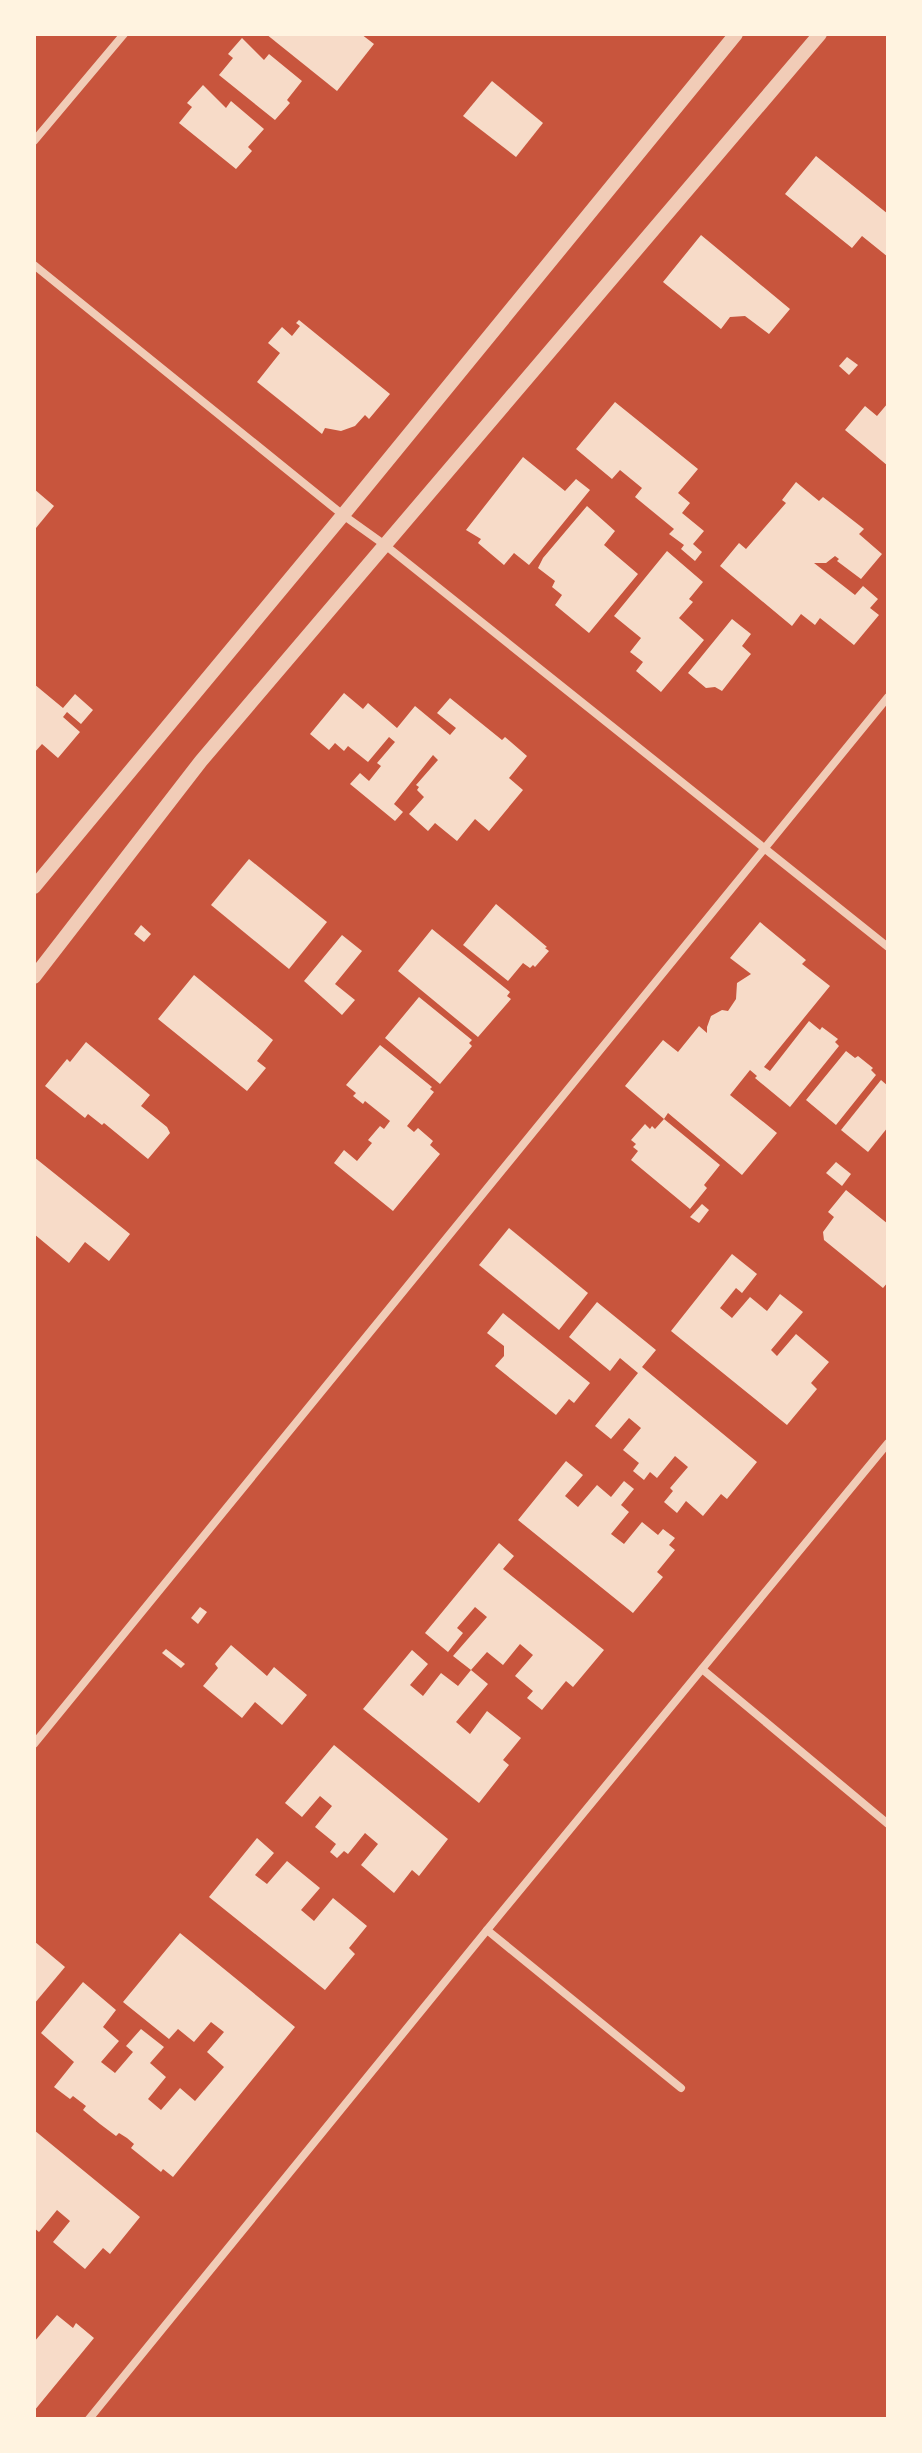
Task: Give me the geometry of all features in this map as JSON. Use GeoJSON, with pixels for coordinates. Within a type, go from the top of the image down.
{"type":"FeatureCollection","features":[{"type":"Feature","properties":{"kind":"street"},"geometry":{"type":"LineString","coordinates":[[34,141],[124,34]]}},
{"type":"Feature","properties":{"kind":"street"},"geometry":{"type":"LineString","coordinates":[[34,887],[736,34]]}},
{"type":"Feature","properties":{"kind":"street"},"geometry":{"type":"LineString","coordinates":[[34,977],[201,761],[820,34]]}},
{"type":"Feature","properties":{"kind":"street"},"geometry":{"type":"LineString","coordinates":[[34,265],[343,515],[385,545],[888,947]]}},
{"type":"Feature","properties":{"kind":"street"},"geometry":{"type":"LineString","coordinates":[[34,1744],[888,697]]}},
{"type":"Feature","properties":{"kind":"street"},"geometry":{"type":"LineString","coordinates":[[89,2419],[888,1443]]}},
{"type":"Feature","properties":{"kind":"street"},"geometry":{"type":"LineString","coordinates":[[702,1669],[888,1824]]}},
{"type":"Feature","properties":{"kind":"street"},"geometry":{"type":"LineString","coordinates":[[487,1930],[681,2088]]}},
{"type":"Feature","properties":{"kind":"building"},"geometry":{"type":"Polygon","coordinates":[[[266,34],[361,34],[374,44],[337,91],[266,34]]]}},
{"type":"Feature","properties":{"kind":"building"},"geometry":{"type":"Polygon","coordinates":[[[242,38],[264,60],[269,54],[302,81],[287,100],[290,103],[275,120],[219,75],[233,58],[228,54],[242,38]]]}},
{"type":"Feature","properties":{"kind":"building"},"geometry":{"type":"Polygon","coordinates":[[[492,81],[543,123],[516,157],[463,116],[492,81]]]}},
{"type":"Feature","properties":{"kind":"building"},"geometry":{"type":"Polygon","coordinates":[[[203,85],[226,108],[231,101],[264,129],[248,147],[252,151],[236,169],[179,123],[192,107],[187,103],[203,85]]]}},
{"type":"Feature","properties":{"kind":"building"},"geometry":{"type":"Polygon","coordinates":[[[816,156],[888,214],[888,257],[862,236],[852,248],[785,194],[816,156]]]}},
{"type":"Feature","properties":{"kind":"building"},"geometry":{"type":"Polygon","coordinates":[[[701,235],[790,309],[769,334],[745,316],[730,317],[721,329],[663,282],[701,235]]]}},
{"type":"Feature","properties":{"kind":"building"},"geometry":{"type":"Polygon","coordinates":[[[299,320],[390,394],[369,419],[365,415],[355,426],[341,431],[325,428],[322,434],[257,382],[280,353],[268,343],[282,327],[292,336],[300,326],[296,323],[299,320]]]}},
{"type":"Feature","properties":{"kind":"building"},"geometry":{"type":"Polygon","coordinates":[[[847,357],[858,365],[849,375],[839,366],[847,357]]]}},
{"type":"Feature","properties":{"kind":"building"},"geometry":{"type":"Polygon","coordinates":[[[615,402],[698,469],[678,493],[690,503],[682,513],[704,531],[693,544],[702,552],[695,561],[681,549],[684,545],[669,534],[674,529],[635,497],[642,488],[620,470],[612,479],[576,449],[615,402]]]}},
{"type":"Feature","properties":{"kind":"building"},"geometry":{"type":"Polygon","coordinates":[[[888,403],[888,466],[845,430],[865,406],[877,416],[888,403]]]}},
{"type":"Feature","properties":{"kind":"building"},"geometry":{"type":"Polygon","coordinates":[[[523,457],[565,491],[576,479],[590,490],[529,565],[514,553],[504,565],[478,543],[481,539],[466,530],[523,457]]]}},
{"type":"Feature","properties":{"kind":"building"},"geometry":{"type":"Polygon","coordinates":[[[796,482],[819,501],[823,497],[864,529],[859,534],[882,554],[861,579],[837,561],[839,559],[835,556],[826,563],[814,563],[855,595],[863,586],[878,599],[870,608],[879,615],[854,645],[820,618],[815,625],[801,614],[792,626],[720,566],[739,543],[746,549],[786,503],[782,500],[796,482]]]}},
{"type":"Feature","properties":{"kind":"building"},"geometry":{"type":"Polygon","coordinates":[[[34,489],[54,506],[36,528],[34,526],[34,489]]]}},
{"type":"Feature","properties":{"kind":"building"},"geometry":{"type":"Polygon","coordinates":[[[587,506],[615,531],[604,545],[638,574],[589,633],[555,605],[562,595],[552,587],[555,581],[538,568],[587,506]]]}},
{"type":"Feature","properties":{"kind":"building"},"geometry":{"type":"Polygon","coordinates":[[[667,551],[703,582],[689,599],[693,602],[679,618],[704,640],[661,692],[636,671],[643,662],[630,652],[641,638],[614,616],[667,551]]]}},
{"type":"Feature","properties":{"kind":"building"},"geometry":{"type":"Polygon","coordinates":[[[732,619],[751,634],[742,646],[751,654],[722,691],[715,687],[706,688],[688,673],[732,619]]]}},
{"type":"Feature","properties":{"kind":"building"},"geometry":{"type":"Polygon","coordinates":[[[34,684],[63,708],[75,694],[93,710],[81,724],[67,712],[63,717],[80,732],[58,758],[42,744],[34,753],[34,684]]]}},
{"type":"Feature","properties":{"kind":"building"},"geometry":{"type":"Polygon","coordinates":[[[344,693],[363,709],[368,703],[397,728],[415,706],[450,735],[456,728],[437,713],[450,698],[527,756],[509,778],[523,790],[489,831],[475,819],[457,841],[435,823],[428,831],[409,814],[424,797],[416,785],[438,760],[433,755],[394,804],[403,812],[395,821],[350,784],[360,773],[369,781],[381,766],[377,763],[395,742],[389,737],[368,762],[348,746],[344,751],[335,743],[329,750],[310,734],[344,693]]]}},
{"type":"Feature","properties":{"kind":"building"},"geometry":{"type":"Polygon","coordinates":[[[249,859],[327,922],[289,969],[211,905],[249,859]]]}},
{"type":"Feature","properties":{"kind":"building"},"geometry":{"type":"Polygon","coordinates":[[[496,904],[549,951],[535,967],[530,968],[523,963],[508,981],[463,945],[496,904]]]}},
{"type":"Feature","properties":{"kind":"building"},"geometry":{"type":"Polygon","coordinates":[[[760,922],[806,960],[802,964],[830,986],[764,1067],[770,1071],[809,1021],[838,1039],[835,1042],[839,1046],[790,1107],[755,1078],[757,1076],[750,1070],[730,1095],[777,1133],[742,1175],[668,1113],[664,1119],[625,1086],[663,1040],[678,1052],[699,1026],[707,1033],[711,1016],[722,1010],[728,1011],[736,999],[737,983],[751,974],[730,958],[760,922]]]}},
{"type":"Feature","properties":{"kind":"building"},"geometry":{"type":"Polygon","coordinates":[[[141,925],[151,934],[144,942],[134,934],[141,925]]]}},
{"type":"Feature","properties":{"kind":"building"},"geometry":{"type":"Polygon","coordinates":[[[432,929],[510,992],[507,996],[511,999],[478,1037],[398,971],[432,929]]]}},
{"type":"Feature","properties":{"kind":"building"},"geometry":{"type":"Polygon","coordinates":[[[342,935],[362,951],[335,984],[355,1000],[342,1015],[304,981],[342,935]]]}},
{"type":"Feature","properties":{"kind":"building"},"geometry":{"type":"Polygon","coordinates":[[[194,975],[273,1040],[257,1061],[266,1068],[247,1091],[158,1019],[194,975]]]}},
{"type":"Feature","properties":{"kind":"building"},"geometry":{"type":"Polygon","coordinates":[[[419,997],[472,1040],[469,1043],[472,1046],[440,1084],[385,1038],[419,997]]]}},
{"type":"Feature","properties":{"kind":"building"},"geometry":{"type":"Polygon","coordinates":[[[86,1042],[150,1095],[141,1106],[167,1127],[170,1133],[148,1159],[104,1123],[102,1125],[88,1114],[85,1118],[45,1086],[86,1042]]]}},
{"type":"Feature","properties":{"kind":"building"},"geometry":{"type":"Polygon","coordinates":[[[380,1045],[432,1087],[430,1089],[434,1092],[407,1126],[414,1132],[418,1128],[433,1141],[430,1145],[440,1154],[393,1211],[334,1163],[344,1150],[357,1161],[372,1143],[368,1140],[380,1126],[384,1129],[390,1121],[365,1101],[363,1104],[353,1096],[356,1093],[346,1085],[380,1045]]]}},
{"type":"Feature","properties":{"kind":"building"},"geometry":{"type":"Polygon","coordinates":[[[846,1051],[873,1068],[871,1070],[876,1075],[836,1125],[806,1100],[846,1051]]]}},
{"type":"Feature","properties":{"kind":"building"},"geometry":{"type":"Polygon","coordinates":[[[881,1080],[888,1086],[888,1127],[868,1152],[841,1130],[881,1080]]]}},
{"type":"Feature","properties":{"kind":"building"},"geometry":{"type":"Polygon","coordinates":[[[664,1119],[720,1165],[690,1209],[631,1160],[638,1151],[631,1140],[645,1124],[655,1129],[664,1119]]]}},
{"type":"Feature","properties":{"kind":"building"},"geometry":{"type":"Polygon","coordinates":[[[34,1157],[130,1234],[109,1261],[85,1242],[69,1263],[34,1234],[34,1157]]]}},
{"type":"Feature","properties":{"kind":"building"},"geometry":{"type":"Polygon","coordinates":[[[836,1162],[851,1174],[842,1186],[826,1173],[836,1162]]]}},
{"type":"Feature","properties":{"kind":"building"},"geometry":{"type":"Polygon","coordinates":[[[846,1190],[888,1224],[888,1282],[883,1288],[824,1240],[823,1232],[834,1217],[828,1212],[846,1190]]]}},
{"type":"Feature","properties":{"kind":"building"},"geometry":{"type":"Polygon","coordinates":[[[702,1204],[709,1210],[699,1223],[690,1217],[702,1204]]]}},
{"type":"Feature","properties":{"kind":"building"},"geometry":{"type":"Polygon","coordinates":[[[509,1228],[588,1293],[559,1330],[479,1265],[509,1228]]]}},
{"type":"Feature","properties":{"kind":"building"},"geometry":{"type":"Polygon","coordinates":[[[732,1254],[757,1274],[742,1293],[736,1288],[720,1308],[732,1318],[750,1297],[767,1311],[780,1294],[803,1312],[771,1350],[777,1356],[796,1334],[829,1362],[811,1383],[817,1389],[787,1425],[671,1331],[732,1254]]]}},
{"type":"Feature","properties":{"kind":"building"},"geometry":{"type":"Polygon","coordinates":[[[597,1302],[656,1350],[642,1367],[757,1462],[727,1499],[721,1494],[703,1516],[686,1501],[677,1513],[664,1502],[673,1491],[670,1488],[688,1467],[675,1456],[657,1478],[650,1472],[644,1480],[633,1471],[639,1463],[623,1450],[641,1428],[629,1418],[611,1439],[595,1426],[638,1373],[620,1358],[610,1371],[569,1337],[597,1302]]]}},
{"type":"Feature","properties":{"kind":"building"},"geometry":{"type":"Polygon","coordinates":[[[503,1313],[590,1383],[574,1403],[569,1399],[556,1415],[495,1366],[504,1356],[504,1346],[487,1333],[503,1313]]]}},
{"type":"Feature","properties":{"kind":"building"},"geometry":{"type":"Polygon","coordinates":[[[566,1461],[583,1475],[565,1496],[578,1507],[597,1485],[611,1497],[624,1481],[634,1489],[621,1505],[629,1512],[611,1534],[624,1544],[642,1522],[658,1535],[663,1529],[675,1538],[669,1545],[675,1550],[657,1572],[663,1577],[633,1613],[518,1520],[566,1461]]]}},
{"type":"Feature","properties":{"kind":"building"},"geometry":{"type":"Polygon","coordinates":[[[499,1543],[514,1556],[503,1569],[604,1650],[573,1687],[566,1681],[542,1710],[527,1698],[533,1691],[515,1676],[533,1655],[520,1644],[503,1665],[487,1652],[471,1670],[453,1656],[487,1617],[475,1607],[457,1628],[463,1633],[448,1652],[425,1633],[499,1543]]]}},
{"type":"Feature","properties":{"kind":"building"},"geometry":{"type":"Polygon","coordinates":[[[200,1607],[207,1612],[198,1624],[191,1618],[200,1607]]]}},
{"type":"Feature","properties":{"kind":"building"},"geometry":{"type":"Polygon","coordinates":[[[231,1645],[267,1676],[274,1667],[307,1695],[282,1725],[255,1702],[242,1718],[203,1686],[218,1668],[215,1664],[231,1645]]]}},
{"type":"Feature","properties":{"kind":"building"},"geometry":{"type":"Polygon","coordinates":[[[166,1649],[185,1664],[181,1668],[162,1653],[166,1649]]]}},
{"type":"Feature","properties":{"kind":"building"},"geometry":{"type":"Polygon","coordinates":[[[412,1650],[428,1664],[410,1685],[423,1696],[441,1673],[458,1686],[471,1670],[488,1684],[456,1722],[470,1734],[487,1711],[521,1738],[503,1760],[509,1765],[479,1803],[363,1709],[412,1650]]]}},
{"type":"Feature","properties":{"kind":"building"},"geometry":{"type":"Polygon","coordinates":[[[334,1745],[448,1839],[419,1876],[412,1870],[394,1893],[361,1865],[378,1844],[365,1833],[348,1854],[344,1851],[337,1858],[330,1852],[336,1844],[315,1827],[332,1806],[320,1796],[302,1817],[285,1803],[334,1745]]]}},
{"type":"Feature","properties":{"kind":"building"},"geometry":{"type":"Polygon","coordinates":[[[257,1838],[274,1853],[255,1875],[267,1884],[287,1861],[320,1888],[301,1910],[314,1921],[333,1898],[367,1926],[349,1948],[355,1954],[325,1990],[209,1897],[257,1838]]]}},
{"type":"Feature","properties":{"kind":"building"},"geometry":{"type":"Polygon","coordinates":[[[180,1933],[295,2027],[173,2177],[163,2169],[161,2172],[131,2148],[134,2144],[127,2138],[119,2133],[116,2136],[100,2124],[83,2110],[86,2106],[73,2096],[70,2099],[54,2087],[74,2062],[41,2033],[83,1982],[116,2010],[103,2027],[119,2041],[101,2062],[115,2073],[133,2052],[126,2046],[141,2029],[164,2047],[150,2063],[166,2077],[148,2099],[161,2110],[180,2088],[195,2101],[224,2067],[207,2052],[224,2032],[211,2022],[194,2042],[178,2029],[169,2039],[123,2002],[180,1933]]]}},
{"type":"Feature","properties":{"kind":"building"},"geometry":{"type":"Polygon","coordinates":[[[34,1941],[65,1967],[34,2004],[34,1941]]]}},
{"type":"Feature","properties":{"kind":"building"},"geometry":{"type":"Polygon","coordinates":[[[34,2130],[140,2217],[110,2254],[103,2248],[85,2269],[53,2242],[70,2221],[57,2210],[39,2232],[34,2228],[34,2130]]]}},
{"type":"Feature","properties":{"kind":"building"},"geometry":{"type":"Polygon","coordinates":[[[57,2315],[73,2328],[76,2323],[94,2338],[34,2411],[34,2342],[57,2315]]]}}]}
